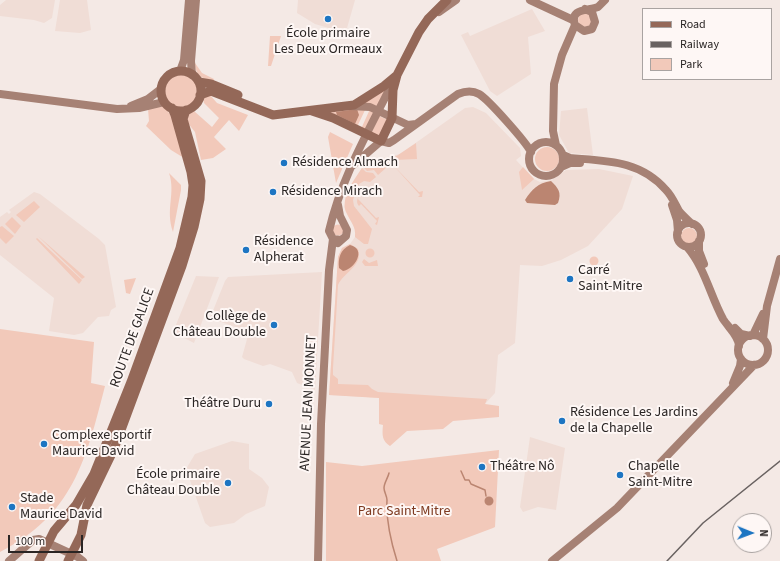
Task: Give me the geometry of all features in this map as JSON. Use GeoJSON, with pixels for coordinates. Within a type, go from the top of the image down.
{"type":"FeatureCollection","features":[{"type":"Feature","properties":{"kind":"main road"},"geometry":{"type":"LineString","coordinates":[[312,110],[329,116],[381,141],[392,118],[393,90],[397,74],[414,38],[428,19],[447,0]]}},
{"type":"Feature","properties":{"kind":"main road"},"geometry":{"type":"LineString","coordinates":[[286,113],[269,108],[180,71],[171,73],[166,78],[161,89],[164,102],[172,108],[186,110],[194,106],[200,95],[211,91],[270,115],[349,106],[357,103],[376,91],[397,74]]}},
{"type":"Feature","properties":{"kind":"main road"},"geometry":{"type":"LineString","coordinates":[[195,78],[200,95]]}},
{"type":"Feature","properties":{"kind":"main road","name":"ROUTE DE GALICE"},"geometry":{"type":"LineString","coordinates":[[39,561],[54,531],[80,499],[105,449],[180,248],[192,197],[193,185],[191,172],[172,108]]}},
{"type":"Feature","properties":{"kind":"main road","name":"ROUTE DE GALICE"},"geometry":{"type":"LineString","coordinates":[[70,557],[81,535],[87,505],[114,449],[182,266],[194,227],[201,185],[197,166],[183,120],[186,110]]}},
{"type":"Feature","properties":{"kind":"street"},"geometry":{"type":"LineString","coordinates":[[180,71],[183,64],[189,0]]}},
{"type":"Feature","properties":{"kind":"street"},"geometry":{"type":"LineString","coordinates":[[195,78],[191,64],[196,0]]}},
{"type":"Feature","properties":{"kind":"street"},"geometry":{"type":"LineString","coordinates":[[428,19],[456,0]]}},
{"type":"Feature","properties":{"kind":"street"},"geometry":{"type":"LineString","coordinates":[[530,0],[574,21],[584,31],[592,28],[595,22],[594,15],[598,7],[605,0]]}},
{"type":"Feature","properties":{"kind":"street"},"geometry":{"type":"LineString","coordinates":[[552,561],[617,508],[754,366],[764,361],[768,353],[767,344],[763,339],[738,332],[726,315],[699,251],[701,233],[698,228],[692,224],[680,211],[666,190],[647,173],[636,167],[617,162],[570,158],[563,155],[556,145],[552,131],[554,84],[562,55],[572,35],[574,21],[585,9],[598,7]]}},
{"type":"Feature","properties":{"kind":"street"},"geometry":{"type":"LineString","coordinates":[[585,9],[594,15]]}},
{"type":"Feature","properties":{"kind":"street","name":"AVENUE JEAN MONNET"},"geometry":{"type":"LineString","coordinates":[[337,239],[330,234],[338,200],[366,134],[397,74]]}},
{"type":"Feature","properties":{"kind":"street"},"geometry":{"type":"LineString","coordinates":[[123,109],[148,99],[161,89]]}},
{"type":"Feature","properties":{"kind":"street"},"geometry":{"type":"LineString","coordinates":[[381,141],[392,142],[458,94],[470,92],[482,96],[519,135],[530,152],[530,163],[538,174],[551,175],[561,167],[570,163],[603,164],[626,168],[645,177],[659,187],[670,201],[677,220],[679,241],[687,247],[700,264],[721,314],[738,338],[740,359],[737,375],[726,394]]}},
{"type":"Feature","properties":{"kind":"street"},"geometry":{"type":"LineString","coordinates":[[0,94],[42,101],[123,109],[139,108],[164,102]]}},
{"type":"Feature","properties":{"kind":"street"},"geometry":{"type":"LineString","coordinates":[[349,106],[370,107],[408,125],[417,123]]}},
{"type":"Feature","properties":{"kind":"street"},"geometry":{"type":"LineString","coordinates":[[530,152],[552,131]]}},
{"type":"Feature","properties":{"kind":"street"},"geometry":{"type":"LineString","coordinates":[[519,135],[541,143],[556,145]]}},
{"type":"Feature","properties":{"kind":"street","name":"AVENUE JEAN MONNET"},"geometry":{"type":"LineString","coordinates":[[352,166],[381,141]]}},
{"type":"Feature","properties":{"kind":"street"},"geometry":{"type":"LineString","coordinates":[[561,167],[563,155]]}},
{"type":"Feature","properties":{"kind":"street","name":"AVENUE JEAN MONNET"},"geometry":{"type":"LineString","coordinates":[[317,559],[320,424],[331,251],[337,239],[347,233],[339,213],[338,200]]}},
{"type":"Feature","properties":{"kind":"street"},"geometry":{"type":"LineString","coordinates":[[331,226],[337,222],[344,224]]}},
{"type":"Feature","properties":{"kind":"street"},"geometry":{"type":"LineString","coordinates":[[678,232],[681,227],[686,224],[692,224]]}},
{"type":"Feature","properties":{"kind":"street"},"geometry":{"type":"LineString","coordinates":[[687,247],[696,245],[699,241]]}},
{"type":"Feature","properties":{"kind":"street"},"geometry":{"type":"LineString","coordinates":[[763,339],[767,306],[780,259]]}},
{"type":"Feature","properties":{"kind":"street"},"geometry":{"type":"LineString","coordinates":[[739,346],[743,339],[751,336],[767,306]]}},
{"type":"Feature","properties":{"kind":"street"},"geometry":{"type":"LineString","coordinates":[[740,359],[746,364],[754,366]]}},
{"type":"Feature","properties":{"kind":"street"},"geometry":{"type":"LineString","coordinates":[[9,561],[32,540],[39,539],[48,542],[70,557],[83,561]]}},
{"type":"Feature","properties":{"kind":"shaded area"},"geometry":{"type":"Polygon","coordinates":[[[6,0],[55,0],[52,18],[44,23],[34,20],[0,16],[0,5],[6,0]]]}},
{"type":"Feature","properties":{"kind":"shaded area"},"geometry":{"type":"Polygon","coordinates":[[[60,0],[87,0],[91,30],[80,33],[55,31],[60,0]]]}},
{"type":"Feature","properties":{"kind":"shaded area","name":"École primaire Les Deux Ormeaux"},"geometry":{"type":"Polygon","coordinates":[[[298,0],[355,0],[347,28],[339,31],[315,24],[297,13],[298,0]]]}},
{"type":"Feature","properties":{"kind":"shaded area"},"geometry":{"type":"Polygon","coordinates":[[[532,9],[545,31],[528,37],[531,74],[497,96],[490,91],[461,35],[468,32],[470,36],[532,9]]]}},
{"type":"Feature","properties":{"kind":"shaded area"},"geometry":{"type":"Polygon","coordinates":[[[473,107],[486,113],[520,148],[521,156],[516,160],[534,179],[540,182],[552,180],[566,170],[599,169],[633,176],[622,209],[588,246],[561,260],[542,266],[520,265],[515,343],[498,355],[495,393],[485,404],[329,395],[338,257],[342,248],[350,244],[355,237],[356,231],[344,207],[350,187],[362,168],[368,162],[400,154],[465,108],[473,107]]]}},
{"type":"Feature","properties":{"kind":"shaded area"},"geometry":{"type":"Polygon","coordinates":[[[587,108],[593,155],[569,153],[559,135],[561,111],[587,108]]]}},
{"type":"Feature","properties":{"kind":"shaded area"},"geometry":{"type":"Polygon","coordinates":[[[357,109],[359,115],[355,124],[337,115],[336,112],[357,109]]]}},
{"type":"Feature","properties":{"kind":"shaded area"},"geometry":{"type":"Polygon","coordinates":[[[551,181],[559,190],[560,196],[558,203],[555,205],[527,203],[525,200],[533,190],[542,183],[551,181]]]}},
{"type":"Feature","properties":{"kind":"shaded area"},"geometry":{"type":"Polygon","coordinates":[[[34,192],[40,194],[105,245],[116,307],[111,310],[109,316],[98,317],[83,333],[74,335],[49,331],[54,298],[0,255],[0,217],[7,212],[9,214],[11,212],[9,210],[34,192]]]}},
{"type":"Feature","properties":{"kind":"shaded area"},"geometry":{"type":"Polygon","coordinates":[[[350,245],[358,250],[357,259],[352,267],[343,271],[339,268],[339,258],[344,249],[350,245]]]}},
{"type":"Feature","properties":{"kind":"shaded area","name":"Collège de Château Double"},"geometry":{"type":"Polygon","coordinates":[[[322,272],[315,390],[297,383],[292,372],[270,364],[263,366],[244,359],[242,357],[249,332],[210,318],[228,277],[322,272]]]}},
{"type":"Feature","properties":{"kind":"shaded area"},"geometry":{"type":"Polygon","coordinates":[[[196,276],[219,277],[194,343],[173,332],[196,276]]]}},
{"type":"Feature","properties":{"kind":"shaded area"},"geometry":{"type":"Polygon","coordinates":[[[530,437],[565,448],[556,510],[538,507],[523,512],[520,507],[530,437]]]}},
{"type":"Feature","properties":{"kind":"shaded area","name":"École primaire Château Double"},"geometry":{"type":"Polygon","coordinates":[[[232,441],[249,444],[249,469],[262,478],[269,487],[265,506],[246,514],[234,523],[210,527],[205,523],[186,469],[195,454],[232,441]]]}},
{"type":"Feature","properties":{"kind":"shaded area"},"geometry":{"type":"Polygon","coordinates":[[[489,496],[494,501],[489,506],[484,501],[489,496]]]}},
{"type":"Feature","properties":{"kind":"green space"},"geometry":{"type":"Polygon","coordinates":[[[585,13],[590,15],[592,20],[590,25],[585,27],[580,25],[578,20],[580,15],[585,13]]]}},
{"type":"Feature","properties":{"kind":"green space"},"geometry":{"type":"Polygon","coordinates":[[[270,36],[281,36],[271,66],[268,66],[270,36]]]}},
{"type":"Feature","properties":{"kind":"green space"},"geometry":{"type":"Polygon","coordinates":[[[195,63],[202,73],[214,79],[214,82],[206,80],[198,74],[195,63]]]}},
{"type":"Feature","properties":{"kind":"green space"},"geometry":{"type":"Polygon","coordinates":[[[178,75],[184,75],[193,79],[197,91],[193,103],[184,107],[178,107],[169,103],[165,94],[165,88],[169,79],[178,75]]]}},
{"type":"Feature","properties":{"kind":"green space"},"geometry":{"type":"Polygon","coordinates":[[[387,85],[378,108],[356,105],[387,85]]]}},
{"type":"Feature","properties":{"kind":"green space"},"geometry":{"type":"Polygon","coordinates":[[[210,95],[217,103],[248,115],[239,131],[229,120],[214,137],[226,149],[213,158],[201,160],[195,132],[187,122],[189,113],[194,111],[212,127],[219,118],[204,103],[203,98],[210,95]]]}},
{"type":"Feature","properties":{"kind":"green space"},"geometry":{"type":"Polygon","coordinates":[[[162,106],[167,109],[174,122],[184,158],[171,150],[146,126],[149,121],[148,109],[162,106]]]}},
{"type":"Feature","properties":{"kind":"green space"},"geometry":{"type":"Polygon","coordinates":[[[366,108],[357,127],[325,110],[366,108]]]}},
{"type":"Feature","properties":{"kind":"green space"},"geometry":{"type":"Polygon","coordinates":[[[370,109],[375,112],[365,131],[361,129],[370,109]]]}},
{"type":"Feature","properties":{"kind":"green space"},"geometry":{"type":"Polygon","coordinates":[[[379,116],[388,120],[379,136],[371,133],[379,116]]]}},
{"type":"Feature","properties":{"kind":"green space"},"geometry":{"type":"Polygon","coordinates":[[[330,132],[353,144],[336,183],[328,137],[330,132]]]}},
{"type":"Feature","properties":{"kind":"green space"},"geometry":{"type":"Polygon","coordinates":[[[416,143],[417,159],[395,160],[378,175],[374,170],[367,171],[363,167],[375,159],[395,157],[416,143]]]}},
{"type":"Feature","properties":{"kind":"green space"},"geometry":{"type":"Polygon","coordinates":[[[547,147],[556,150],[559,159],[556,168],[547,171],[538,168],[535,159],[538,150],[547,147]]]}},
{"type":"Feature","properties":{"kind":"green space"},"geometry":{"type":"Polygon","coordinates":[[[393,165],[419,192],[423,191],[422,197],[418,197],[420,195],[393,165]]]}},
{"type":"Feature","properties":{"kind":"green space"},"geometry":{"type":"Polygon","coordinates":[[[523,167],[534,179],[522,190],[519,172],[523,167]]]}},
{"type":"Feature","properties":{"kind":"green space"},"geometry":{"type":"Polygon","coordinates":[[[362,168],[366,172],[373,173],[376,177],[370,182],[364,181],[359,184],[353,200],[354,206],[372,229],[368,244],[364,244],[355,237],[354,227],[345,208],[348,190],[362,168]]]}},
{"type":"Feature","properties":{"kind":"green space"},"geometry":{"type":"Polygon","coordinates":[[[169,173],[181,185],[173,232],[170,216],[171,181],[169,173]]]}},
{"type":"Feature","properties":{"kind":"green space"},"geometry":{"type":"Polygon","coordinates":[[[359,196],[358,199],[376,218],[379,217],[377,225],[375,224],[377,221],[361,204],[359,206],[358,205],[357,201],[359,196]]]}},
{"type":"Feature","properties":{"kind":"green space"},"geometry":{"type":"Polygon","coordinates":[[[34,201],[40,207],[24,222],[16,215],[34,201]]]}},
{"type":"Feature","properties":{"kind":"green space"},"geometry":{"type":"Polygon","coordinates":[[[12,217],[21,226],[15,234],[5,224],[12,217]]]}},
{"type":"Feature","properties":{"kind":"green space"},"geometry":{"type":"Polygon","coordinates":[[[338,224],[342,226],[344,230],[342,234],[338,236],[334,234],[332,230],[334,226],[338,224]]]}},
{"type":"Feature","properties":{"kind":"green space"},"geometry":{"type":"Polygon","coordinates":[[[2,226],[14,236],[6,244],[0,238],[0,227],[2,226]]]}},
{"type":"Feature","properties":{"kind":"green space"},"geometry":{"type":"Polygon","coordinates":[[[689,228],[696,233],[697,236],[692,243],[689,244],[682,239],[681,236],[686,229],[689,228]]]}},
{"type":"Feature","properties":{"kind":"green space"},"geometry":{"type":"Polygon","coordinates":[[[38,236],[85,277],[82,279],[38,236]]]}},
{"type":"Feature","properties":{"kind":"green space"},"geometry":{"type":"Polygon","coordinates":[[[37,238],[82,280],[79,284],[36,239],[37,238]]]}},
{"type":"Feature","properties":{"kind":"green space"},"geometry":{"type":"Polygon","coordinates":[[[350,244],[358,249],[359,255],[356,264],[338,285],[333,375],[338,379],[338,384],[368,385],[378,392],[487,399],[485,404],[499,406],[499,417],[453,421],[443,429],[407,431],[390,446],[385,442],[383,437],[383,425],[379,424],[379,398],[329,395],[338,257],[342,248],[350,244]]]}},
{"type":"Feature","properties":{"kind":"green space"},"geometry":{"type":"Polygon","coordinates":[[[370,248],[375,253],[370,258],[365,253],[370,248]]]}},
{"type":"Feature","properties":{"kind":"green space"},"geometry":{"type":"Polygon","coordinates":[[[594,256],[599,261],[594,266],[589,261],[594,256]]]}},
{"type":"Feature","properties":{"kind":"green space"},"geometry":{"type":"Polygon","coordinates":[[[364,259],[369,263],[377,260],[378,266],[365,266],[362,262],[364,259]]]}},
{"type":"Feature","properties":{"kind":"green space"},"geometry":{"type":"Polygon","coordinates":[[[136,278],[130,294],[126,293],[124,280],[136,278]]]}},
{"type":"Feature","properties":{"kind":"green space","name":"Complexe sportif Maurice David"},"geometry":{"type":"Polygon","coordinates":[[[0,329],[94,342],[91,383],[105,386],[91,438],[73,483],[60,503],[45,521],[25,537],[0,552],[0,329]]]}},
{"type":"Feature","properties":{"kind":"green space","name":"Parc Saint-Mitre"},"geometry":{"type":"Polygon","coordinates":[[[499,450],[495,527],[437,549],[441,561],[326,561],[326,462],[362,466],[499,450]]]}},
{"type":"Feature","properties":{"kind":"waterway"},"geometry":{"type":"LineString","coordinates":[[461,471],[465,480],[469,480],[471,484],[485,490],[486,496]]}},
{"type":"Feature","properties":{"kind":"waterway"},"geometry":{"type":"LineString","coordinates":[[389,473],[384,490],[387,498],[389,531],[397,561]]}},
{"type":"Feature","properties":{"kind":"railway"},"geometry":{"type":"LineString","coordinates":[[667,561],[703,523],[780,461]]}},
{"type":"Feature","properties":{"kind":"place","name":"École primaire Les Deux Ormeaux"},"geometry":{"type":"Point","coordinates":[328,19]}},
{"type":"Feature","properties":{"kind":"place","name":"Résidence Almach"},"geometry":{"type":"Point","coordinates":[284,163]}},
{"type":"Feature","properties":{"kind":"place","name":"Résidence Mirach"},"geometry":{"type":"Point","coordinates":[273,192]}},
{"type":"Feature","properties":{"kind":"place","name":"Résidence Alpherat"},"geometry":{"type":"Point","coordinates":[246,250]}},
{"type":"Feature","properties":{"kind":"place","name":"Carré Saint-Mitre"},"geometry":{"type":"Point","coordinates":[570,279]}},
{"type":"Feature","properties":{"kind":"place","name":"Collège de Château Double"},"geometry":{"type":"Point","coordinates":[274,325]}},
{"type":"Feature","properties":{"kind":"place","name":"Théâtre Duru"},"geometry":{"type":"Point","coordinates":[269,404]}},
{"type":"Feature","properties":{"kind":"place","name":"Résidence Les Jardins de la Chapelle"},"geometry":{"type":"Point","coordinates":[562,421]}},
{"type":"Feature","properties":{"kind":"place","name":"Complexe sportif Maurice David"},"geometry":{"type":"Point","coordinates":[44,444]}},
{"type":"Feature","properties":{"kind":"place","name":"Théâtre Nô"},"geometry":{"type":"Point","coordinates":[482,467]}},
{"type":"Feature","properties":{"kind":"place","name":"Chapelle Saint-Mitre"},"geometry":{"type":"Point","coordinates":[620,475]}},
{"type":"Feature","properties":{"kind":"place","name":"École primaire Château Double"},"geometry":{"type":"Point","coordinates":[228,483]}},
{"type":"Feature","properties":{"kind":"place","name":"Stade Maurice David"},"geometry":{"type":"Point","coordinates":[12,507]}}]}
